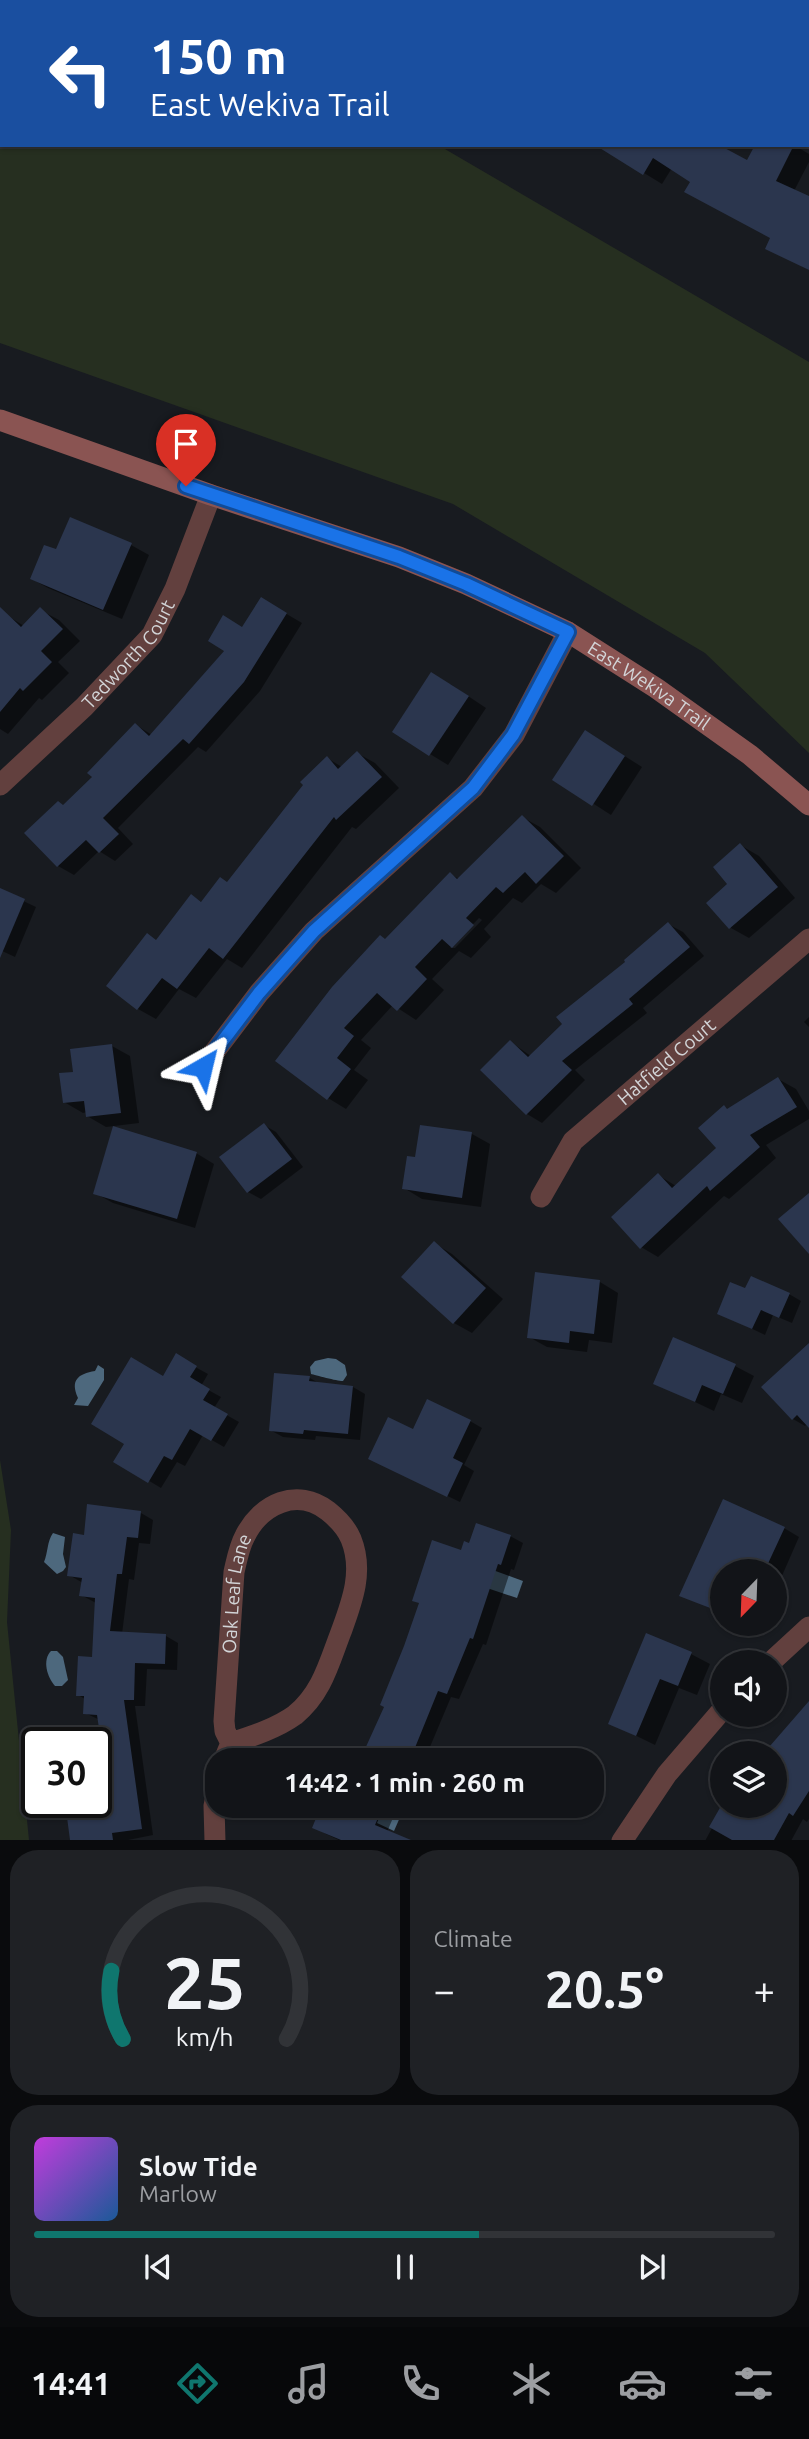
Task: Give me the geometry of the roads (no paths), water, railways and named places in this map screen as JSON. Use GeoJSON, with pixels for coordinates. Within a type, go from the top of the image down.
{"type":"FeatureCollection","features":[{"type":"Feature","properties":{"kind":"street","name":"East Wekiva Trail"},"geometry":{"type":"LineString","coordinates":[[0,421],[399,557],[466,584],[568,632],[656,688],[750,755],[809,805]]}},
{"type":"Feature","properties":{"kind":"street","name":"Tedworth Court"},"geometry":{"type":"LineString","coordinates":[[0,785],[84,707],[152,635],[175,589],[211,495]]}},
{"type":"Feature","properties":{"kind":"street"},"geometry":{"type":"LineString","coordinates":[[203,1067],[259,993],[314,931],[473,788],[513,735],[568,632]]}},
{"type":"Feature","properties":{"kind":"street","name":"Hatfield Court"},"geometry":{"type":"LineString","coordinates":[[541,1197],[573,1141],[809,939]]}},
{"type":"Feature","properties":{"kind":"street","name":"Oak Leaf Lane"},"geometry":{"type":"LineString","coordinates":[[299,1499],[317,1503],[344,1526],[352,1541],[356,1560],[352,1604],[325,1677],[307,1703],[294,1715],[228,1752],[224,1721],[234,1572],[246,1533],[270,1506],[280,1501],[299,1499]]}},
{"type":"Feature","properties":{"kind":"street"},"geometry":{"type":"LineString","coordinates":[[784,1650],[809,1627]]}},
{"type":"Feature","properties":{"kind":"street"},"geometry":{"type":"LineString","coordinates":[[622,1840],[667,1774],[710,1724]]}},
{"type":"Feature","properties":{"kind":"street"},"geometry":{"type":"LineString","coordinates":[[214,1818],[215,1840]]}},
{"type":"Feature","properties":{"kind":"water"},"geometry":{"type":"Polygon","coordinates":[[[336,1359],[345,1365],[347,1375],[343,1381],[311,1374],[310,1367],[315,1361],[336,1359]]]}},
{"type":"Feature","properties":{"kind":"water"},"geometry":{"type":"Polygon","coordinates":[[[98,1365],[104,1369],[104,1380],[88,1406],[74,1405],[78,1398],[75,1382],[80,1376],[95,1371],[98,1365]]]}},
{"type":"Feature","properties":{"kind":"water"},"geometry":{"type":"Polygon","coordinates":[[[53,1533],[65,1537],[63,1554],[66,1567],[57,1574],[44,1562],[53,1533]]]}},
{"type":"Feature","properties":{"kind":"water"},"geometry":{"type":"Polygon","coordinates":[[[490,1569],[523,1581],[517,1598],[484,1587],[490,1569]]]}},
{"type":"Feature","properties":{"kind":"water"},"geometry":{"type":"Polygon","coordinates":[[[51,1651],[57,1651],[63,1657],[68,1680],[62,1686],[55,1686],[48,1673],[46,1664],[51,1651]]]}},
{"type":"Feature","properties":{"kind":"water"},"geometry":{"type":"Polygon","coordinates":[[[379,1818],[400,1818],[394,1831],[377,1823],[379,1818]]]}}]}
